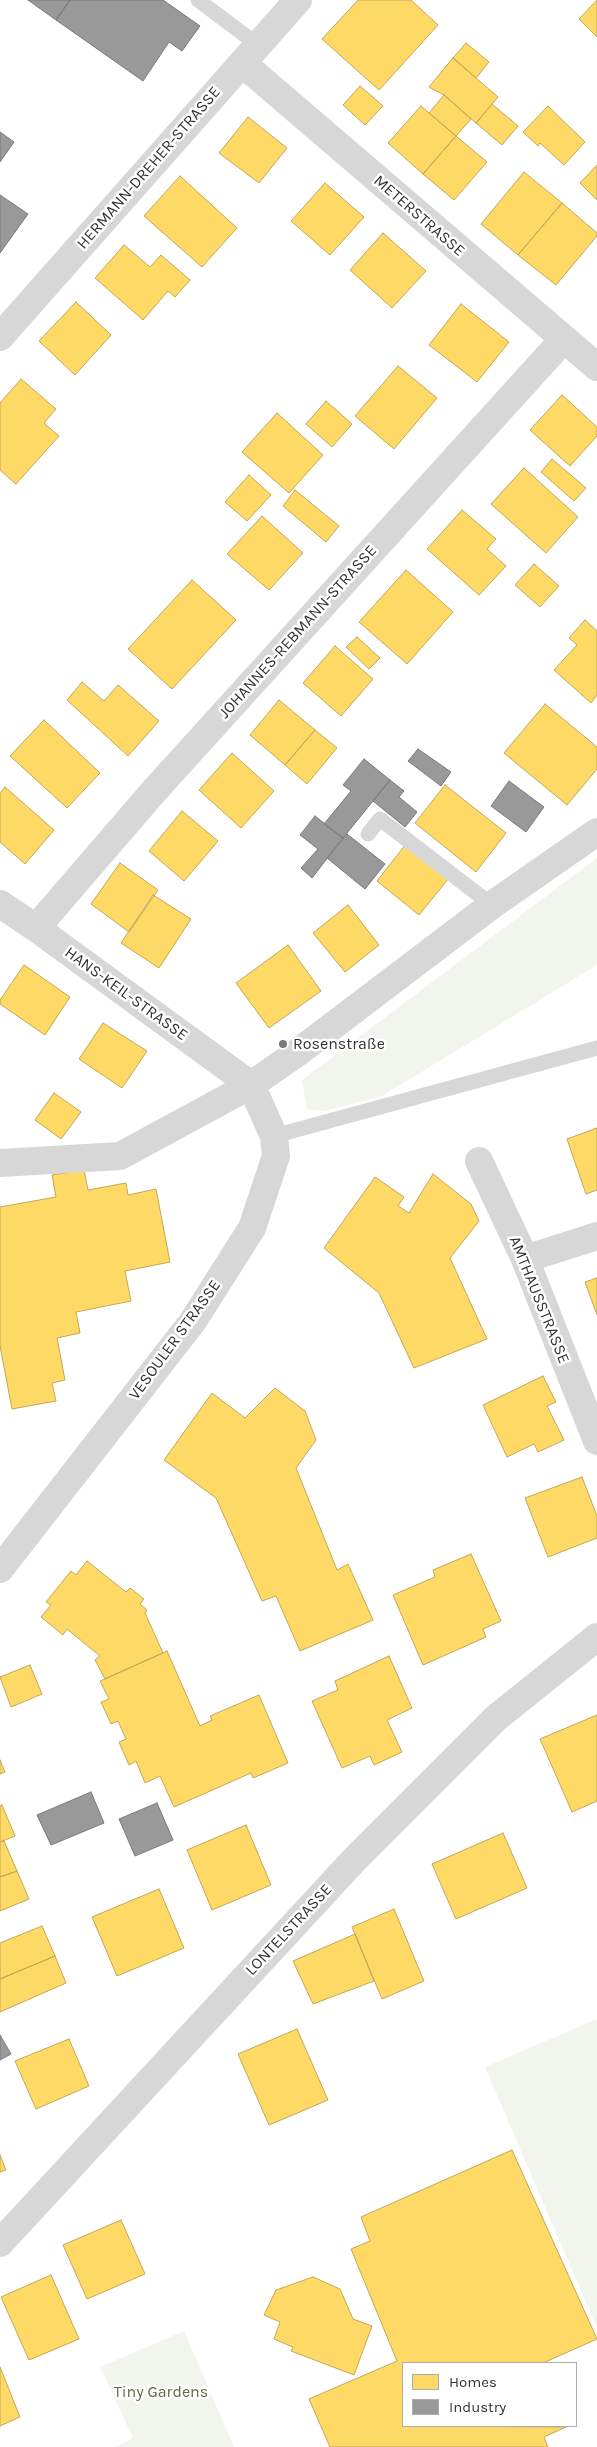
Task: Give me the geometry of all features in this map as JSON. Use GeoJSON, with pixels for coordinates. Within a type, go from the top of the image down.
{"type":"FeatureCollection","features":[{"type":"Feature","properties":{"kind":"street","name":"HERMANN-DREHER-STRASSE"},"geometry":{"type":"LineString","coordinates":[[0,337],[298,0]]}},
{"type":"Feature","properties":{"kind":"street","name":"METERSTRASSE"},"geometry":{"type":"LineString","coordinates":[[250,54],[564,340],[597,367]]}},
{"type":"Feature","properties":{"kind":"street","name":"JOHANNES-REBMANN-STRASSE"},"geometry":{"type":"LineString","coordinates":[[36,928],[154,791],[564,340]]}},
{"type":"Feature","properties":{"kind":"street"},"geometry":{"type":"LineString","coordinates":[[0,1163],[120,1156],[252,1085],[492,905],[597,832]]}},
{"type":"Feature","properties":{"kind":"street","name":"HANS-KEIL-STRASSE"},"geometry":{"type":"LineString","coordinates":[[0,904],[36,928],[252,1085]]}},
{"type":"Feature","properties":{"kind":"street","name":"VESOULER STRASSE"},"geometry":{"type":"LineString","coordinates":[[0,1569],[194,1321],[252,1228],[276,1156],[274,1136],[252,1085]]}},
{"type":"Feature","properties":{"kind":"street","name":"AMTHAUSSTRASSE"},"geometry":{"type":"LineString","coordinates":[[479,1161],[525,1259],[597,1441]]}},
{"type":"Feature","properties":{"kind":"street"},"geometry":{"type":"LineString","coordinates":[[525,1259],[597,1236]]}},
{"type":"Feature","properties":{"kind":"street","name":"LONTELSTRASSE"},"geometry":{"type":"LineString","coordinates":[[0,2243],[354,1860],[496,1718],[597,1637]]}},
{"type":"Feature","properties":{"kind":"lane"},"geometry":{"type":"LineString","coordinates":[[198,0],[250,54]]}},
{"type":"Feature","properties":{"kind":"lane"},"geometry":{"type":"LineString","coordinates":[[368,834],[380,819],[492,905]]}},
{"type":"Feature","properties":{"kind":"lane"},"geometry":{"type":"LineString","coordinates":[[274,1136],[597,1048]]}},
{"type":"Feature","properties":{"kind":"green space"},"geometry":{"type":"Polygon","coordinates":[[[597,858],[597,965],[382,1096],[325,1111],[307,1109],[302,1080],[597,858]]]}},
{"type":"Feature","properties":{"kind":"green space"},"geometry":{"type":"Polygon","coordinates":[[[597,2019],[597,2328],[485,2067],[597,2019]]]}},
{"type":"Feature","properties":{"kind":"green space","name":"Tiny Gardens"},"geometry":{"type":"Polygon","coordinates":[[[184,2331],[234,2447],[115,2447],[133,2438],[100,2367],[184,2331]]]}},
{"type":"Feature","properties":{"kind":"building: Homes"},"geometry":{"type":"Polygon","coordinates":[[[358,0],[411,0],[438,25],[379,90],[322,39],[358,0]]]}},
{"type":"Feature","properties":{"kind":"building: Homes"},"geometry":{"type":"Polygon","coordinates":[[[597,0],[597,37],[579,19],[597,0]]]}},
{"type":"Feature","properties":{"kind":"building: Homes"},"geometry":{"type":"Polygon","coordinates":[[[466,43],[489,62],[476,78],[453,58],[466,43]]]}},
{"type":"Feature","properties":{"kind":"building: Homes"},"geometry":{"type":"Polygon","coordinates":[[[453,58],[498,97],[476,123],[444,95],[429,87],[453,58]]]}},
{"type":"Feature","properties":{"kind":"building: Homes"},"geometry":{"type":"Polygon","coordinates":[[[360,86],[383,106],[365,125],[343,105],[360,86]]]}},
{"type":"Feature","properties":{"kind":"building: Homes"},"geometry":{"type":"Polygon","coordinates":[[[444,95],[471,119],[456,136],[429,113],[444,95]]]}},
{"type":"Feature","properties":{"kind":"building: Homes"},"geometry":{"type":"Polygon","coordinates":[[[492,104],[518,126],[502,145],[476,123],[492,104]]]}},
{"type":"Feature","properties":{"kind":"building: Homes"},"geometry":{"type":"Polygon","coordinates":[[[421,106],[456,136],[423,174],[388,143],[421,106]]]}},
{"type":"Feature","properties":{"kind":"building: Homes"},"geometry":{"type":"Polygon","coordinates":[[[548,106],[585,142],[564,165],[540,143],[538,146],[523,132],[548,106]]]}},
{"type":"Feature","properties":{"kind":"building: Homes"},"geometry":{"type":"Polygon","coordinates":[[[248,117],[287,148],[259,183],[219,153],[248,117]]]}},
{"type":"Feature","properties":{"kind":"building: Homes"},"geometry":{"type":"Polygon","coordinates":[[[456,136],[487,162],[454,200],[423,174],[456,136]]]}},
{"type":"Feature","properties":{"kind":"building: Homes"},"geometry":{"type":"Polygon","coordinates":[[[597,165],[597,200],[580,183],[597,165]]]}},
{"type":"Feature","properties":{"kind":"building: Homes"},"geometry":{"type":"Polygon","coordinates":[[[524,172],[562,203],[518,255],[481,224],[524,172]]]}},
{"type":"Feature","properties":{"kind":"building: Homes"},"geometry":{"type":"Polygon","coordinates":[[[180,176],[237,228],[202,267],[144,216],[180,176]]]}},
{"type":"Feature","properties":{"kind":"building: Homes"},"geometry":{"type":"Polygon","coordinates":[[[325,183],[364,217],[330,255],[291,221],[325,183]]]}},
{"type":"Feature","properties":{"kind":"building: Homes"},"geometry":{"type":"Polygon","coordinates":[[[562,203],[597,233],[597,236],[556,285],[518,255],[562,203]]]}},
{"type":"Feature","properties":{"kind":"building: Homes"},"geometry":{"type":"Polygon","coordinates":[[[383,233],[426,271],[392,308],[350,270],[383,233]]]}},
{"type":"Feature","properties":{"kind":"building: Homes"},"geometry":{"type":"Polygon","coordinates":[[[124,245],[150,267],[161,255],[190,280],[175,297],[168,291],[143,320],[95,278],[124,245]]]}},
{"type":"Feature","properties":{"kind":"building: Homes"},"geometry":{"type":"Polygon","coordinates":[[[76,302],[111,335],[75,375],[39,341],[76,302]]]}},
{"type":"Feature","properties":{"kind":"building: Homes"},"geometry":{"type":"Polygon","coordinates":[[[461,304],[509,342],[477,382],[429,345],[461,304]]]}},
{"type":"Feature","properties":{"kind":"building: Homes"},"geometry":{"type":"Polygon","coordinates":[[[398,366],[437,398],[394,449],[355,416],[398,366]]]}},
{"type":"Feature","properties":{"kind":"building: Homes"},"geometry":{"type":"Polygon","coordinates":[[[21,379],[56,409],[44,423],[59,436],[16,484],[0,470],[0,403],[21,379]]]}},
{"type":"Feature","properties":{"kind":"building: Homes"},"geometry":{"type":"Polygon","coordinates":[[[562,395],[597,427],[597,436],[570,466],[530,430],[562,395]]]}},
{"type":"Feature","properties":{"kind":"building: Homes"},"geometry":{"type":"Polygon","coordinates":[[[326,401],[352,424],[332,447],[306,424],[326,401]]]}},
{"type":"Feature","properties":{"kind":"building: Homes"},"geometry":{"type":"Polygon","coordinates":[[[277,413],[323,455],[289,493],[242,452],[277,413]]]}},
{"type":"Feature","properties":{"kind":"building: Homes"},"geometry":{"type":"Polygon","coordinates":[[[552,459],[586,488],[574,501],[541,472],[552,459]]]}},
{"type":"Feature","properties":{"kind":"building: Homes"},"geometry":{"type":"Polygon","coordinates":[[[524,468],[578,517],[546,553],[491,504],[524,468]]]}},
{"type":"Feature","properties":{"kind":"building: Homes"},"geometry":{"type":"Polygon","coordinates":[[[249,475],[271,495],[247,521],[225,502],[249,475]]]}},
{"type":"Feature","properties":{"kind":"building: Homes"},"geometry":{"type":"Polygon","coordinates":[[[295,490],[339,526],[326,542],[283,506],[295,490]]]}},
{"type":"Feature","properties":{"kind":"building: Homes"},"geometry":{"type":"Polygon","coordinates":[[[462,510],[496,539],[487,549],[506,566],[479,595],[427,549],[462,510]]]}},
{"type":"Feature","properties":{"kind":"building: Homes"},"geometry":{"type":"Polygon","coordinates":[[[262,516],[303,553],[269,590],[227,554],[262,516]]]}},
{"type":"Feature","properties":{"kind":"building: Homes"},"geometry":{"type":"Polygon","coordinates":[[[534,564],[559,586],[540,607],[515,585],[534,564]]]}},
{"type":"Feature","properties":{"kind":"building: Homes"},"geometry":{"type":"Polygon","coordinates":[[[406,570],[453,612],[407,664],[359,622],[406,570]]]}},
{"type":"Feature","properties":{"kind":"building: Homes"},"geometry":{"type":"Polygon","coordinates":[[[192,580],[236,620],[172,689],[128,649],[192,580]]]}},
{"type":"Feature","properties":{"kind":"building: Homes"},"geometry":{"type":"Polygon","coordinates":[[[585,620],[597,631],[597,695],[591,703],[554,670],[577,645],[569,638],[585,620]]]}},
{"type":"Feature","properties":{"kind":"building: Homes"},"geometry":{"type":"Polygon","coordinates":[[[357,637],[380,658],[369,669],[346,647],[357,637]]]}},
{"type":"Feature","properties":{"kind":"building: Homes"},"geometry":{"type":"Polygon","coordinates":[[[335,646],[373,679],[341,716],[303,683],[335,646]]]}},
{"type":"Feature","properties":{"kind":"building: Homes"},"geometry":{"type":"Polygon","coordinates":[[[82,682],[104,701],[118,685],[159,721],[128,756],[67,700],[82,682]]]}},
{"type":"Feature","properties":{"kind":"building: Homes"},"geometry":{"type":"Polygon","coordinates":[[[279,700],[315,730],[285,765],[250,735],[279,700]]]}},
{"type":"Feature","properties":{"kind":"building: Homes"},"geometry":{"type":"Polygon","coordinates":[[[545,704],[597,747],[597,769],[567,805],[504,753],[545,704]]]}},
{"type":"Feature","properties":{"kind":"building: Homes"},"geometry":{"type":"Polygon","coordinates":[[[44,720],[100,773],[67,808],[10,756],[44,720]]]}},
{"type":"Feature","properties":{"kind":"building: Homes"},"geometry":{"type":"Polygon","coordinates":[[[315,730],[337,748],[307,784],[285,765],[315,730]]]}},
{"type":"Feature","properties":{"kind":"building: Homes"},"geometry":{"type":"Polygon","coordinates":[[[232,753],[274,791],[241,828],[199,790],[232,753]]]}},
{"type":"Feature","properties":{"kind":"building: Homes"},"geometry":{"type":"Polygon","coordinates":[[[445,785],[506,833],[476,872],[415,823],[445,785]]]}},
{"type":"Feature","properties":{"kind":"building: Homes"},"geometry":{"type":"Polygon","coordinates":[[[5,787],[54,830],[25,864],[0,842],[0,793],[5,787]]]}},
{"type":"Feature","properties":{"kind":"building: Homes"},"geometry":{"type":"Polygon","coordinates":[[[182,811],[218,841],[184,881],[149,851],[182,811]]]}},
{"type":"Feature","properties":{"kind":"building: Homes"},"geometry":{"type":"Polygon","coordinates":[[[406,844],[449,878],[419,915],[377,881],[406,844]]]}},
{"type":"Feature","properties":{"kind":"building: Homes"},"geometry":{"type":"Polygon","coordinates":[[[120,863],[158,890],[129,932],[91,904],[120,863]]]}},
{"type":"Feature","properties":{"kind":"building: Homes"},"geometry":{"type":"Polygon","coordinates":[[[153,895],[191,919],[159,968],[121,943],[153,895]]]}},
{"type":"Feature","properties":{"kind":"building: Homes"},"geometry":{"type":"Polygon","coordinates":[[[348,905],[379,945],[345,972],[313,933],[348,905]]]}},
{"type":"Feature","properties":{"kind":"building: Homes"},"geometry":{"type":"Polygon","coordinates":[[[288,945],[321,991],[269,1028],[236,983],[288,945]]]}},
{"type":"Feature","properties":{"kind":"building: Homes"},"geometry":{"type":"Polygon","coordinates":[[[24,965],[70,997],[45,1035],[0,1004],[0,1000],[24,965]]]}},
{"type":"Feature","properties":{"kind":"building: Homes"},"geometry":{"type":"Polygon","coordinates":[[[103,1023],[147,1051],[122,1088],[79,1059],[103,1023]]]}},
{"type":"Feature","properties":{"kind":"building: Homes"},"geometry":{"type":"Polygon","coordinates":[[[54,1093],[81,1112],[61,1139],[35,1120],[54,1093]]]}},
{"type":"Feature","properties":{"kind":"building: Homes"},"geometry":{"type":"Polygon","coordinates":[[[597,1128],[597,1190],[586,1194],[567,1139],[597,1128]]]}},
{"type":"Feature","properties":{"kind":"building: Homes"},"geometry":{"type":"Polygon","coordinates":[[[84,1170],[88,1190],[126,1183],[128,1195],[156,1189],[170,1262],[125,1271],[131,1301],[76,1312],[80,1333],[57,1338],[65,1380],[52,1383],[56,1401],[12,1409],[0,1346],[0,1207],[56,1197],[52,1175],[84,1170]]]}},
{"type":"Feature","properties":{"kind":"building: Homes"},"geometry":{"type":"Polygon","coordinates":[[[433,1174],[471,1204],[479,1221],[450,1258],[487,1339],[414,1368],[379,1293],[324,1248],[375,1177],[404,1197],[398,1206],[409,1213],[433,1174]]]}},
{"type":"Feature","properties":{"kind":"building: Homes"},"geometry":{"type":"Polygon","coordinates":[[[597,1278],[597,1315],[585,1282],[597,1278]]]}},
{"type":"Feature","properties":{"kind":"building: Homes"},"geometry":{"type":"Polygon","coordinates":[[[543,1376],[556,1402],[547,1406],[564,1440],[538,1452],[534,1444],[507,1457],[483,1405],[543,1376]]]}},
{"type":"Feature","properties":{"kind":"building: Homes"},"geometry":{"type":"Polygon","coordinates":[[[275,1388],[305,1411],[316,1440],[296,1468],[337,1570],[348,1564],[373,1620],[300,1651],[276,1596],[262,1601],[216,1498],[164,1460],[212,1393],[245,1418],[275,1388]]]}},
{"type":"Feature","properties":{"kind":"building: Homes"},"geometry":{"type":"Polygon","coordinates":[[[582,1477],[597,1516],[597,1538],[548,1557],[525,1498],[582,1477]]]}},
{"type":"Feature","properties":{"kind":"building: Homes"},"geometry":{"type":"Polygon","coordinates":[[[471,1554],[501,1621],[483,1629],[486,1637],[423,1665],[393,1595],[435,1577],[433,1570],[471,1554]]]}},
{"type":"Feature","properties":{"kind":"building: Homes"},"geometry":{"type":"Polygon","coordinates":[[[87,1561],[126,1592],[130,1588],[144,1599],[140,1604],[147,1610],[145,1613],[163,1653],[105,1679],[95,1660],[100,1656],[67,1629],[63,1635],[41,1617],[51,1605],[46,1602],[71,1571],[76,1575],[87,1561]]]}},
{"type":"Feature","properties":{"kind":"building: Homes"},"geometry":{"type":"Polygon","coordinates":[[[167,1651],[200,1726],[212,1720],[210,1716],[259,1695],[288,1763],[253,1778],[251,1773],[174,1807],[160,1776],[145,1783],[136,1761],[129,1765],[119,1742],[126,1739],[118,1721],[111,1724],[101,1702],[109,1699],[100,1681],[167,1651]]]}},
{"type":"Feature","properties":{"kind":"building: Homes"},"geometry":{"type":"Polygon","coordinates":[[[389,1656],[412,1708],[387,1720],[402,1752],[374,1765],[370,1756],[342,1768],[312,1701],[338,1690],[335,1681],[389,1656]]]}},
{"type":"Feature","properties":{"kind":"building: Homes"},"geometry":{"type":"Polygon","coordinates":[[[30,1665],[42,1694],[11,1707],[0,1677],[30,1665]]]}},
{"type":"Feature","properties":{"kind":"building: Homes"},"geometry":{"type":"Polygon","coordinates":[[[597,1715],[597,1801],[572,1812],[540,1739],[597,1715]]]}},
{"type":"Feature","properties":{"kind":"building: Homes"},"geometry":{"type":"Polygon","coordinates":[[[0,1760],[5,1772],[0,1774],[0,1760]]]}},
{"type":"Feature","properties":{"kind":"building: Homes"},"geometry":{"type":"Polygon","coordinates":[[[2,1805],[15,1836],[0,1842],[0,1806],[2,1805]]]}},
{"type":"Feature","properties":{"kind":"building: Homes"},"geometry":{"type":"Polygon","coordinates":[[[246,1825],[271,1885],[212,1910],[187,1850],[246,1825]]]}},
{"type":"Feature","properties":{"kind":"building: Homes"},"geometry":{"type":"Polygon","coordinates":[[[503,1833],[527,1888],[456,1919],[432,1864],[503,1833]]]}},
{"type":"Feature","properties":{"kind":"building: Homes"},"geometry":{"type":"Polygon","coordinates":[[[4,1841],[17,1871],[0,1877],[0,1842],[4,1841]]]}},
{"type":"Feature","properties":{"kind":"building: Homes"},"geometry":{"type":"Polygon","coordinates":[[[17,1871],[29,1899],[0,1911],[0,1877],[17,1871]]]}},
{"type":"Feature","properties":{"kind":"building: Homes"},"geometry":{"type":"Polygon","coordinates":[[[159,1889],[184,1948],[117,1976],[92,1917],[159,1889]]]}},
{"type":"Feature","properties":{"kind":"building: Homes"},"geometry":{"type":"Polygon","coordinates":[[[394,1909],[424,1981],[382,1999],[352,1927],[394,1909]]]}},
{"type":"Feature","properties":{"kind":"building: Homes"},"geometry":{"type":"Polygon","coordinates":[[[42,1926],[55,1956],[0,1979],[0,1943],[42,1926]]]}},
{"type":"Feature","properties":{"kind":"building: Homes"},"geometry":{"type":"Polygon","coordinates":[[[355,1934],[374,1981],[313,2004],[293,1961],[355,1934]]]}},
{"type":"Feature","properties":{"kind":"building: Homes"},"geometry":{"type":"Polygon","coordinates":[[[55,1956],[66,1983],[0,2012],[0,1979],[55,1956]]]}},
{"type":"Feature","properties":{"kind":"building: Homes"},"geometry":{"type":"Polygon","coordinates":[[[297,2029],[328,2100],[269,2125],[238,2054],[297,2029]]]}},
{"type":"Feature","properties":{"kind":"building: Homes"},"geometry":{"type":"Polygon","coordinates":[[[69,2039],[89,2086],[36,2109],[15,2061],[69,2039]]]}},
{"type":"Feature","properties":{"kind":"building: Homes"},"geometry":{"type":"Polygon","coordinates":[[[512,2150],[597,2339],[545,2362],[402,2362],[402,2427],[566,2427],[544,2437],[548,2447],[330,2447],[309,2399],[397,2361],[351,2249],[370,2241],[361,2217],[512,2150]]]}},
{"type":"Feature","properties":{"kind":"building: Homes"},"geometry":{"type":"Polygon","coordinates":[[[0,2155],[6,2170],[0,2172],[0,2155]]]}},
{"type":"Feature","properties":{"kind":"building: Homes"},"geometry":{"type":"Polygon","coordinates":[[[121,2220],[145,2274],[87,2299],[63,2245],[121,2220]]]}},
{"type":"Feature","properties":{"kind":"building: Homes"},"geometry":{"type":"Polygon","coordinates":[[[51,2275],[79,2339],[29,2360],[1,2297],[51,2275]]]}},
{"type":"Feature","properties":{"kind":"building: Homes"},"geometry":{"type":"Polygon","coordinates":[[[313,2277],[340,2289],[353,2319],[372,2326],[354,2375],[291,2351],[293,2347],[274,2339],[280,2322],[264,2315],[276,2290],[313,2277]]]}},
{"type":"Feature","properties":{"kind":"building: Homes"},"geometry":{"type":"Polygon","coordinates":[[[0,2367],[20,2417],[0,2426],[0,2367]]]}},
{"type":"Feature","properties":{"kind":"building: Industry"},"geometry":{"type":"Polygon","coordinates":[[[28,0],[70,0],[56,20],[28,0]]]}},
{"type":"Feature","properties":{"kind":"building: Industry"},"geometry":{"type":"Polygon","coordinates":[[[70,0],[163,0],[200,26],[182,51],[169,42],[143,81],[56,20],[70,0]]]}},
{"type":"Feature","properties":{"kind":"building: Industry"},"geometry":{"type":"Polygon","coordinates":[[[0,132],[14,142],[0,162],[0,132]]]}},
{"type":"Feature","properties":{"kind":"building: Industry"},"geometry":{"type":"Polygon","coordinates":[[[0,195],[28,214],[0,253],[0,195]]]}},
{"type":"Feature","properties":{"kind":"building: Industry"},"geometry":{"type":"Polygon","coordinates":[[[418,749],[451,772],[441,786],[408,761],[418,749]]]}},
{"type":"Feature","properties":{"kind":"building: Industry"},"geometry":{"type":"Polygon","coordinates":[[[364,759],[390,780],[343,838],[324,824],[351,791],[343,785],[364,759]]]}},
{"type":"Feature","properties":{"kind":"building: Industry"},"geometry":{"type":"Polygon","coordinates":[[[390,780],[404,791],[399,797],[417,812],[405,827],[373,801],[390,780]]]}},
{"type":"Feature","properties":{"kind":"building: Industry"},"geometry":{"type":"Polygon","coordinates":[[[509,781],[544,807],[526,832],[491,806],[509,781]]]}},
{"type":"Feature","properties":{"kind":"building: Industry"},"geometry":{"type":"Polygon","coordinates":[[[315,816],[343,838],[312,878],[301,868],[318,849],[300,835],[315,816]]]}},
{"type":"Feature","properties":{"kind":"building: Industry"},"geometry":{"type":"Polygon","coordinates":[[[347,834],[385,864],[365,889],[327,858],[347,834]]]}},
{"type":"Feature","properties":{"kind":"building: Industry"},"geometry":{"type":"Polygon","coordinates":[[[91,1792],[104,1823],[51,1845],[37,1815],[91,1792]]]}},
{"type":"Feature","properties":{"kind":"building: Industry"},"geometry":{"type":"Polygon","coordinates":[[[157,1803],[173,1840],[135,1856],[119,1819],[157,1803]]]}},
{"type":"Feature","properties":{"kind":"building: Industry"},"geometry":{"type":"Polygon","coordinates":[[[0,2035],[11,2054],[0,2060],[0,2035]]]}},
{"type":"Feature","properties":{"kind":"place","name":"Rosenstraße"},"geometry":{"type":"Point","coordinates":[283,1044]}}]}
